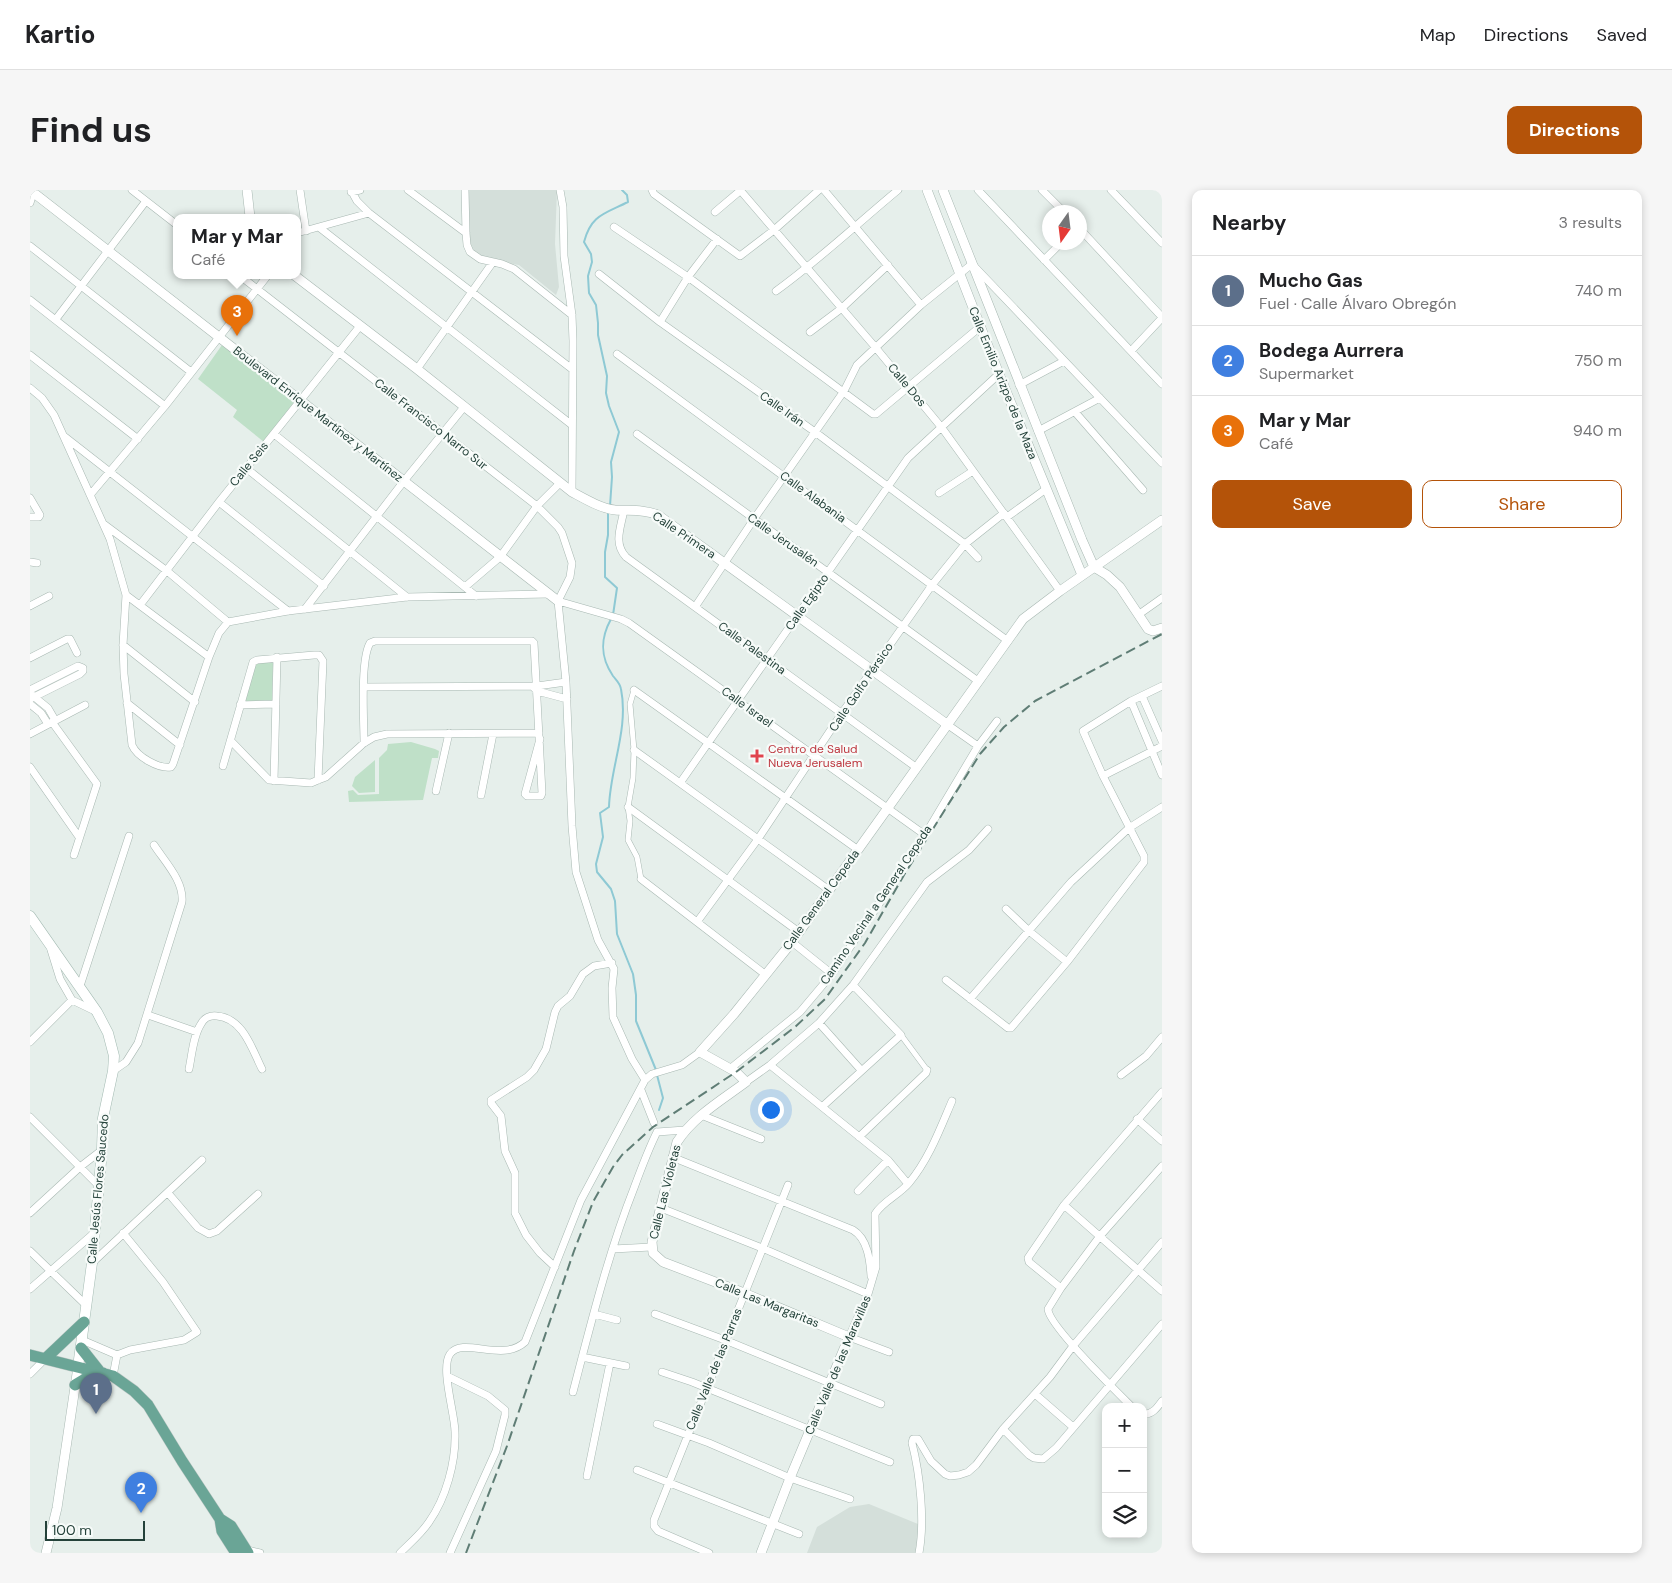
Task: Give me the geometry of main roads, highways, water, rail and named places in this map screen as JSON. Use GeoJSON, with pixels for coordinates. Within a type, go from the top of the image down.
{"type":"FeatureCollection","features":[{"type":"Feature","properties":{"kind":"main road","name":"Calle Jesús Flores Saucedo"},"geometry":{"type":"LineString","coordinates":[[30,916],[97,1012],[108,1032],[112,1045],[113,1071],[103,1118],[92,1262],[78,1367]]}},
{"type":"Feature","properties":{"kind":"main road"},"geometry":{"type":"LineString","coordinates":[[45,1359],[84,1322]]}},
{"type":"Feature","properties":{"kind":"main road"},"geometry":{"type":"LineString","coordinates":[[81,1344],[106,1374]]}},
{"type":"Feature","properties":{"kind":"main road"},"geometry":{"type":"LineString","coordinates":[[30,1355],[106,1374],[127,1384],[148,1404],[220,1519],[222,1531],[249,1552]]}},
{"type":"Feature","properties":{"kind":"main road"},"geometry":{"type":"LineString","coordinates":[[75,1386],[85,1379],[106,1374]]}},
{"type":"Feature","properties":{"kind":"waterway"},"geometry":{"type":"LineString","coordinates":[[610,506],[611,462],[619,432],[606,393],[607,376],[598,335],[596,305],[589,293],[588,276],[592,262],[591,254],[584,242],[590,226],[600,216],[628,202],[627,195],[622,190]]}},
{"type":"Feature","properties":{"kind":"waterway"},"geometry":{"type":"LineString","coordinates":[[608,513],[605,577],[617,588],[613,615]]}},
{"type":"Feature","properties":{"kind":"waterway"},"geometry":{"type":"LineString","coordinates":[[611,619],[607,626],[603,648],[609,669],[621,687],[623,719],[612,778],[609,807],[600,813],[603,837],[596,864],[597,872],[611,889],[615,901],[617,934],[633,974],[636,995],[636,1021],[656,1070]]}},
{"type":"Feature","properties":{"kind":"waterway"},"geometry":{"type":"LineString","coordinates":[[657,1075],[663,1098],[659,1110]]}},
{"type":"Feature","properties":{"kind":"railway"},"geometry":{"type":"LineString","coordinates":[[466,1553],[507,1446],[574,1251],[593,1202],[622,1155],[653,1127],[736,1072],[795,1027],[825,999],[865,943],[904,875],[980,754],[1004,727],[1035,701],[1162,634]]}},
{"type":"Feature","properties":{"kind":"place","name":"Mar y Mar"},"geometry":{"type":"Point","coordinates":[237,336]}},
{"type":"Feature","properties":{"kind":"place","name":"Centro de Salud Nueva Jerusalem"},"geometry":{"type":"Point","coordinates":[757,756]}},
{"type":"Feature","properties":{"kind":"place","name":"Mucho Gas"},"geometry":{"type":"Point","coordinates":[96,1414]}},
{"type":"Feature","properties":{"kind":"place","name":"Bodega Aurrera"},"geometry":{"type":"Point","coordinates":[141,1513]}}]}
